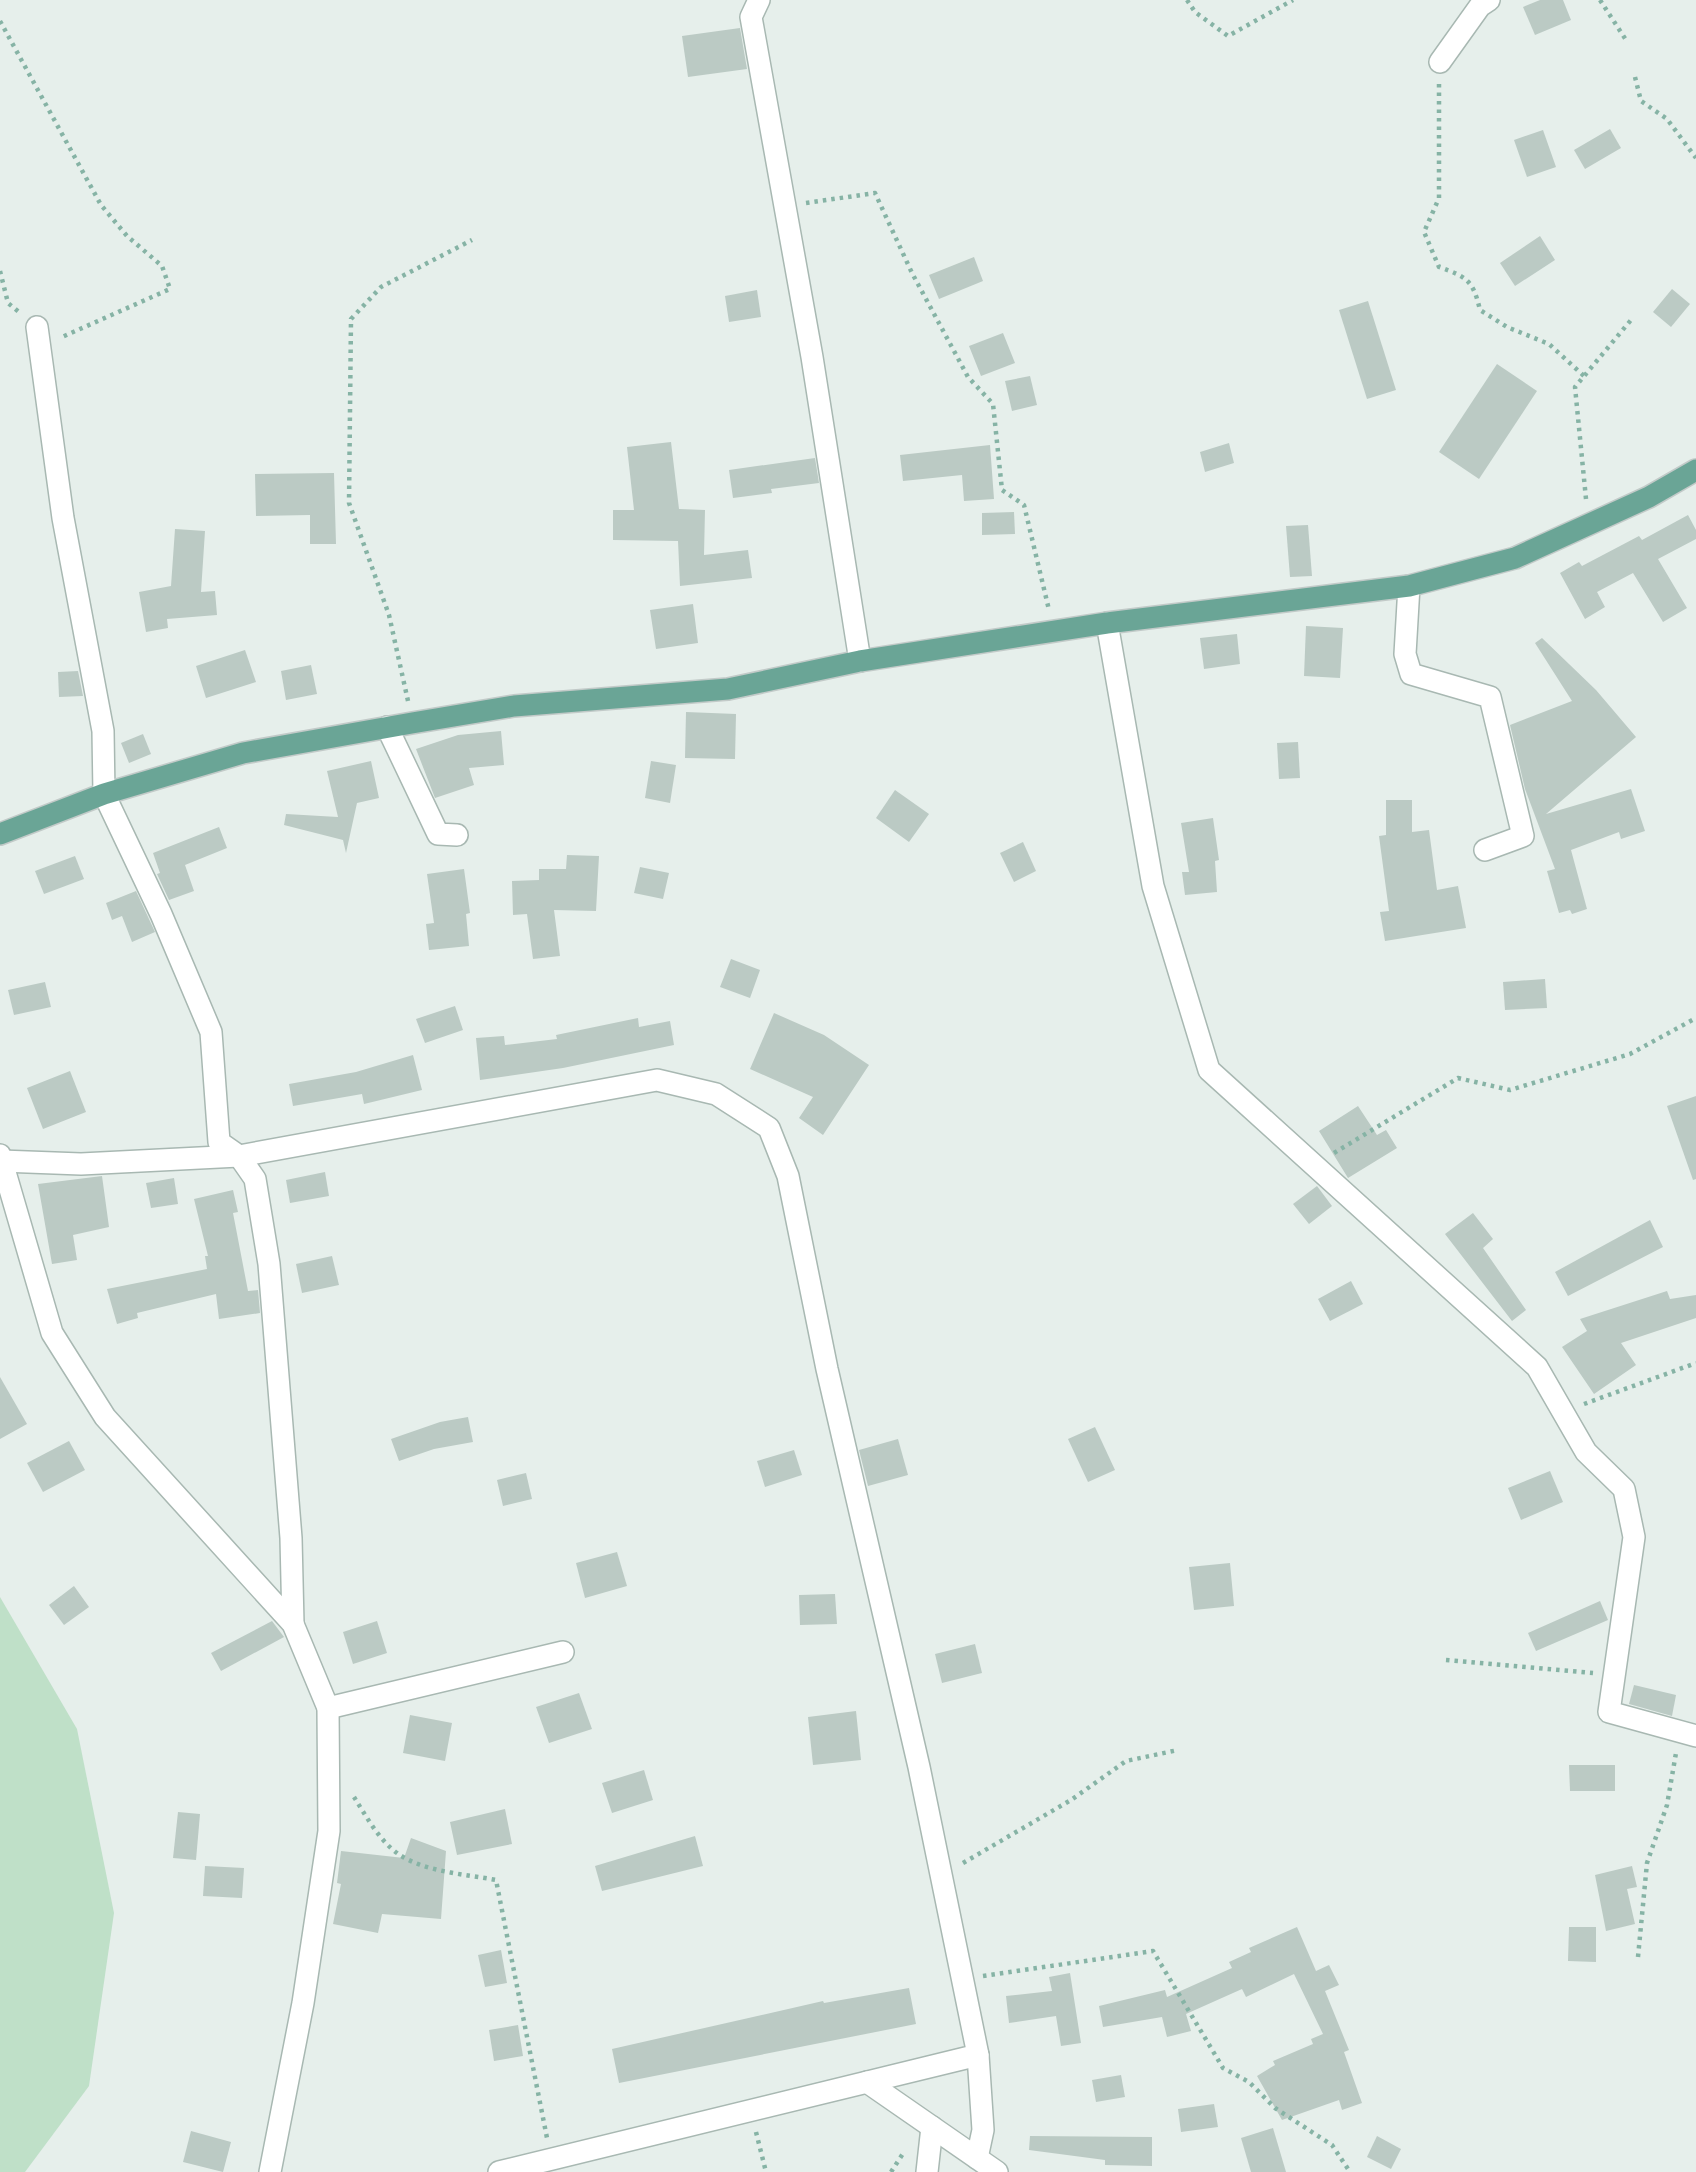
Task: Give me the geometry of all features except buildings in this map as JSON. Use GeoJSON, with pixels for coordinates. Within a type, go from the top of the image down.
{"type":"FeatureCollection","features":[{"type":"Feature","properties":{"kind":"main road"},"geometry":{"type":"LineString","coordinates":[[0,834],[104,794],[243,753],[387,727],[514,706],[729,689],[860,661],[1107,622],[1409,586],[1515,558],[1649,497],[1696,470]]}},
{"type":"Feature","properties":{"kind":"street"},"geometry":{"type":"LineString","coordinates":[[759,0],[751,17],[860,661]]}},
{"type":"Feature","properties":{"kind":"street"},"geometry":{"type":"LineString","coordinates":[[1440,62],[1480,6],[1489,0]]}},
{"type":"Feature","properties":{"kind":"street"},"geometry":{"type":"LineString","coordinates":[[38,336],[63,518],[103,731],[104,794],[161,914],[211,1032],[219,1142],[239,1156],[255,1179],[269,1264],[290,1538],[293,1624]]}},
{"type":"Feature","properties":{"kind":"street"},"geometry":{"type":"LineString","coordinates":[[1409,586],[1405,654],[1411,674],[1490,697],[1524,836],[1485,850]]}},
{"type":"Feature","properties":{"kind":"street"},"geometry":{"type":"LineString","coordinates":[[1107,622],[1153,886],[1209,1070],[1537,1367],[1586,1452],[1625,1489],[1633,1537],[1609,1712],[1688,1734]]}},
{"type":"Feature","properties":{"kind":"street"},"geometry":{"type":"LineString","coordinates":[[387,727],[438,834],[457,835]]}},
{"type":"Feature","properties":{"kind":"street"},"geometry":{"type":"LineString","coordinates":[[270,2172],[303,2003],[329,1831],[328,1707],[293,1624],[106,1418],[52,1334],[1,1158],[81,1164],[239,1156],[657,1080],[716,1094],[769,1128],[788,1177],[827,1369],[916,1753],[978,2055],[983,2130],[977,2158]]}},
{"type":"Feature","properties":{"kind":"street"},"geometry":{"type":"LineString","coordinates":[[328,1707],[562,1652]]}},
{"type":"Feature","properties":{"kind":"street"},"geometry":{"type":"LineString","coordinates":[[499,2172],[978,2055]]}},
{"type":"Feature","properties":{"kind":"street"},"geometry":{"type":"LineString","coordinates":[[867,2082],[997,2172]]}},
{"type":"Feature","properties":{"kind":"street"},"geometry":{"type":"LineString","coordinates":[[926,2172],[932,2127]]}},
{"type":"Feature","properties":{"kind":"path"},"geometry":{"type":"LineString","coordinates":[[1187,0],[1195,12],[1228,36],[1293,0]]}},
{"type":"Feature","properties":{"kind":"path"},"geometry":{"type":"LineString","coordinates":[[1600,0],[1626,40]]}},
{"type":"Feature","properties":{"kind":"path"},"geometry":{"type":"LineString","coordinates":[[0,21],[101,205],[127,236],[162,266],[170,289],[38,336],[8,303],[0,271]]}},
{"type":"Feature","properties":{"kind":"path"},"geometry":{"type":"LineString","coordinates":[[1440,62],[1439,198],[1423,232],[1438,267],[1461,275],[1475,287],[1480,310],[1507,327],[1549,344],[1584,376]]}},
{"type":"Feature","properties":{"kind":"path"},"geometry":{"type":"LineString","coordinates":[[1634,77],[1641,101],[1667,119],[1696,158]]}},
{"type":"Feature","properties":{"kind":"path"},"geometry":{"type":"LineString","coordinates":[[785,206],[875,193],[912,273],[968,377],[993,404],[1002,490],[1024,505],[1055,631]]}},
{"type":"Feature","properties":{"kind":"path"},"geometry":{"type":"LineString","coordinates":[[412,723],[389,615],[349,503],[351,318],[381,287],[472,240]]}},
{"type":"Feature","properties":{"kind":"path"},"geometry":{"type":"LineString","coordinates":[[1588,525],[1575,387],[1631,320]]}},
{"type":"Feature","properties":{"kind":"path"},"geometry":{"type":"LineString","coordinates":[[1311,1165],[1458,1078],[1510,1090],[1630,1054],[1696,1018]]}},
{"type":"Feature","properties":{"kind":"path"},"geometry":{"type":"LineString","coordinates":[[1563,1412],[1696,1363]]}},
{"type":"Feature","properties":{"kind":"path"},"geometry":{"type":"LineString","coordinates":[[1446,1660],[1566,1672],[1615,1673]]}},
{"type":"Feature","properties":{"kind":"path"},"geometry":{"type":"LineString","coordinates":[[1638,1957],[1647,1863],[1688,1734]]}},
{"type":"Feature","properties":{"kind":"path"},"geometry":{"type":"LineString","coordinates":[[941,1876],[1071,1800],[1126,1761],[1178,1749]]}},
{"type":"Feature","properties":{"kind":"path"},"geometry":{"type":"LineString","coordinates":[[329,1760],[376,1830],[397,1853],[422,1864],[496,1880],[551,2159]]}},
{"type":"Feature","properties":{"kind":"path"},"geometry":{"type":"LineString","coordinates":[[962,1979],[1153,1951],[1223,2068],[1249,2082],[1275,2108],[1332,2146],[1350,2172]]}},
{"type":"Feature","properties":{"kind":"path"},"geometry":{"type":"LineString","coordinates":[[751,2110],[766,2172]]}},
{"type":"Feature","properties":{"kind":"green space"},"geometry":{"type":"Polygon","coordinates":[[[0,1597],[77,1729],[114,1913],[89,2086],[25,2172],[0,2172],[0,1597]]]}}]}
